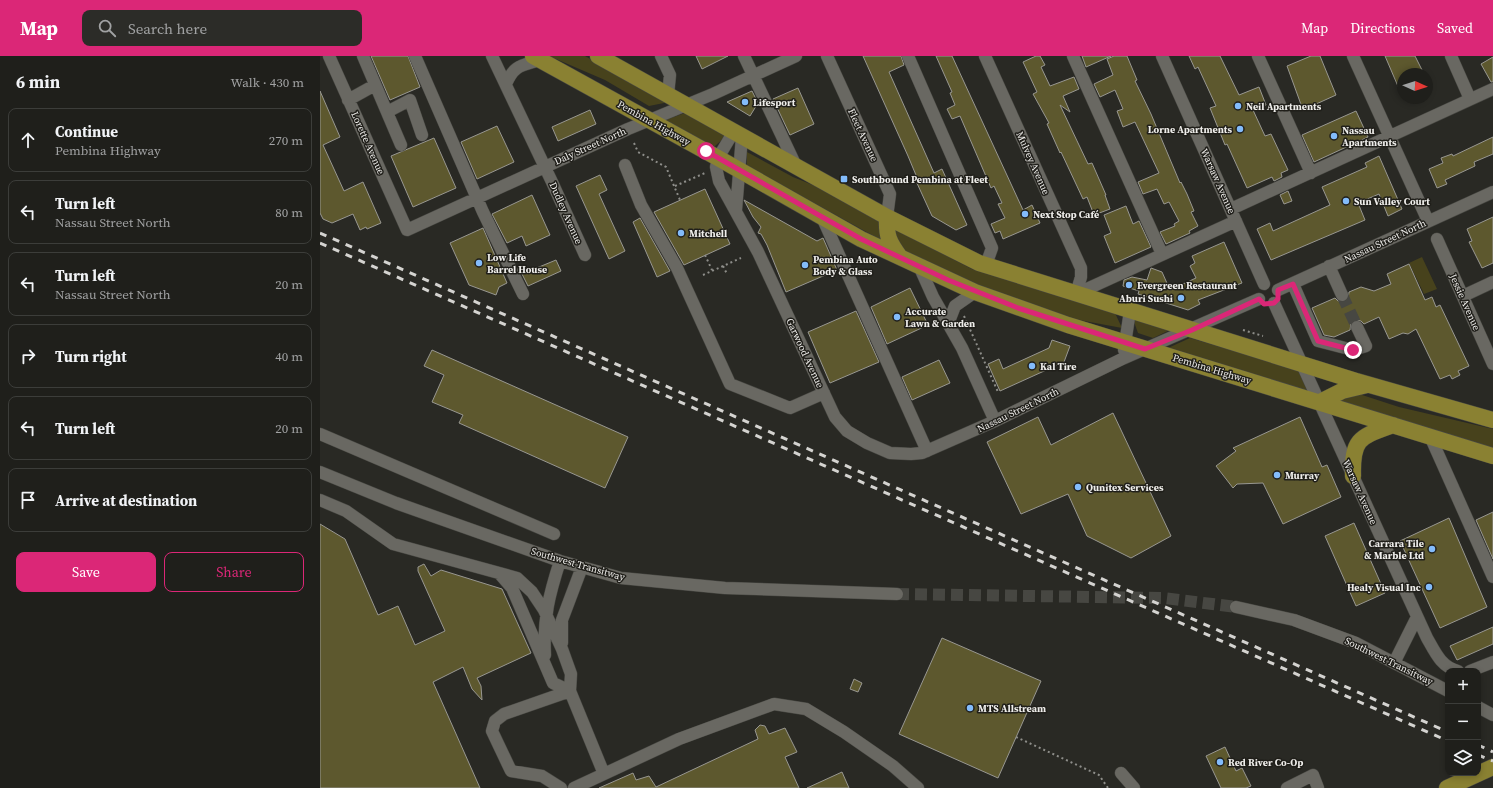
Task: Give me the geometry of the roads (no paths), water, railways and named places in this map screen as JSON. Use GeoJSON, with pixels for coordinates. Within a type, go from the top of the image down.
{"type":"FeatureCollection","features":[{"type":"Feature","properties":{"kind":"main road"},"geometry":{"type":"LineString","coordinates":[[598,56],[954,252],[986,265],[1130,311],[1368,384],[1493,420]]}},
{"type":"Feature","properties":{"kind":"main road","name":"Pembina Highway"},"geometry":{"type":"LineString","coordinates":[[537,58],[739,169],[822,217],[901,259],[975,292],[1039,316],[1493,456]]}},
{"type":"Feature","properties":{"kind":"main road"},"geometry":{"type":"LineString","coordinates":[[888,217],[887,233],[890,244],[901,259]]}},
{"type":"Feature","properties":{"kind":"main road"},"geometry":{"type":"LineString","coordinates":[[1320,402],[1342,391],[1368,384]]}},
{"type":"Feature","properties":{"kind":"main road"},"geometry":{"type":"LineString","coordinates":[[1353,476],[1352,458],[1356,444],[1366,434],[1393,425]]}},
{"type":"Feature","properties":{"kind":"main road"},"geometry":{"type":"LineString","coordinates":[[1447,788],[1493,768]]}},
{"type":"Feature","properties":{"kind":"street","name":"Lorette Avenue"},"geometry":{"type":"LineString","coordinates":[[329,56],[407,230]]}},
{"type":"Feature","properties":{"kind":"street"},"geometry":{"type":"LineString","coordinates":[[363,56],[401,145]]}},
{"type":"Feature","properties":{"kind":"street"},"geometry":{"type":"LineString","coordinates":[[415,56],[477,198],[523,294]]}},
{"type":"Feature","properties":{"kind":"street","name":"Dudley Avenue"},"geometry":{"type":"LineString","coordinates":[[492,56],[545,166],[585,255]]}},
{"type":"Feature","properties":{"kind":"street"},"geometry":{"type":"LineString","coordinates":[[661,56],[670,74],[668,94]]}},
{"type":"Feature","properties":{"kind":"street"},"geometry":{"type":"LineString","coordinates":[[744,56],[760,87],[796,166]]}},
{"type":"Feature","properties":{"kind":"street","name":"Daly Street North"},"geometry":{"type":"LineString","coordinates":[[407,230],[545,166],[796,56]]}},
{"type":"Feature","properties":{"kind":"street","name":"Fleet Avenue"},"geometry":{"type":"LineString","coordinates":[[827,56],[890,194],[888,217]]}},
{"type":"Feature","properties":{"kind":"street"},"geometry":{"type":"LineString","coordinates":[[908,56],[992,248],[986,265]]}},
{"type":"Feature","properties":{"kind":"street","name":"Mulvey Avenue"},"geometry":{"type":"LineString","coordinates":[[985,56],[1081,268],[1082,278],[1076,294]]}},
{"type":"Feature","properties":{"kind":"street"},"geometry":{"type":"LineString","coordinates":[[1073,56],[1162,254]]}},
{"type":"Feature","properties":{"kind":"street","name":"Warsaw Avenue"},"geometry":{"type":"LineString","coordinates":[[1162,56],[1264,284]]}},
{"type":"Feature","properties":{"kind":"street"},"geometry":{"type":"LineString","coordinates":[[1258,56],[1311,173]]}},
{"type":"Feature","properties":{"kind":"street"},"geometry":{"type":"LineString","coordinates":[[1354,56],[1428,221]]}},
{"type":"Feature","properties":{"kind":"street"},"geometry":{"type":"LineString","coordinates":[[1451,56],[1470,99]]}},
{"type":"Feature","properties":{"kind":"street"},"geometry":{"type":"LineString","coordinates":[[506,84],[512,71],[537,58]]}},
{"type":"Feature","properties":{"kind":"street"},"geometry":{"type":"LineString","coordinates":[[348,100],[375,85]]}},
{"type":"Feature","properties":{"kind":"street"},"geometry":{"type":"LineString","coordinates":[[1231,209],[1493,89]]}},
{"type":"Feature","properties":{"kind":"street"},"geometry":{"type":"LineString","coordinates":[[387,112],[410,100],[422,135]]}},
{"type":"Feature","properties":{"kind":"street"},"geometry":{"type":"LineString","coordinates":[[718,158],[738,133]]}},
{"type":"Feature","properties":{"kind":"street","name":"Garwood Avenue"},"geometry":{"type":"LineString","coordinates":[[736,210],[739,169],[738,133]]}},
{"type":"Feature","properties":{"kind":"street","name":"Garwood Avenue"},"geometry":{"type":"LineString","coordinates":[[718,158],[716,166],[719,181],[736,210],[835,417],[847,430],[866,443],[890,453],[911,454]]}},
{"type":"Feature","properties":{"kind":"street"},"geometry":{"type":"LineString","coordinates":[[625,165],[641,205],[676,268],[730,384],[790,408],[824,393]]}},
{"type":"Feature","properties":{"kind":"street","name":"Nassau Street North"},"geometry":{"type":"LineString","coordinates":[[1278,290],[1493,192]]}},
{"type":"Feature","properties":{"kind":"street"},"geometry":{"type":"LineString","coordinates":[[822,217],[927,451]]}},
{"type":"Feature","properties":{"kind":"street"},"geometry":{"type":"LineString","coordinates":[[1076,294],[1236,220]]}},
{"type":"Feature","properties":{"kind":"street","name":"Jessie Avenue"},"geometry":{"type":"LineString","coordinates":[[1437,239],[1493,364]]}},
{"type":"Feature","properties":{"kind":"street"},"geometry":{"type":"LineString","coordinates":[[1329,266],[1342,295]]}},
{"type":"Feature","properties":{"kind":"street"},"geometry":{"type":"LineString","coordinates":[[920,268],[933,297],[962,348],[995,421]]}},
{"type":"Feature","properties":{"kind":"street"},"geometry":{"type":"LineString","coordinates":[[1463,296],[1493,282]]}},
{"type":"Feature","properties":{"kind":"street"},"geometry":{"type":"LineString","coordinates":[[1264,284],[1271,284],[1278,290],[1278,299],[1274,303],[1264,304],[1259,299],[1258,292],[1264,284]]}},
{"type":"Feature","properties":{"kind":"street"},"geometry":{"type":"LineString","coordinates":[[1293,284],[1318,341],[1353,350],[1366,346],[1357,327]]}},
{"type":"Feature","properties":{"kind":"street"},"geometry":{"type":"LineString","coordinates":[[948,324],[952,309],[957,303],[975,292]]}},
{"type":"Feature","properties":{"kind":"street","name":"Nassau Street North"},"geometry":{"type":"LineString","coordinates":[[911,454],[927,451],[995,421],[1122,359],[1192,330],[1259,299]]}},
{"type":"Feature","properties":{"kind":"street","name":"Warsaw Avenue"},"geometry":{"type":"LineString","coordinates":[[1274,303],[1417,617],[1440,660],[1449,668]]}},
{"type":"Feature","properties":{"kind":"street"},"geometry":{"type":"LineString","coordinates":[[1122,359],[1130,311]]}},
{"type":"Feature","properties":{"kind":"street"},"geometry":{"type":"LineString","coordinates":[[320,434],[554,534]]}},
{"type":"Feature","properties":{"kind":"street"},"geometry":{"type":"LineString","coordinates":[[1430,436],[1493,576]]}},
{"type":"Feature","properties":{"kind":"street","name":"Southwest Transitway"},"geometry":{"type":"LineString","coordinates":[[320,472],[396,503],[560,561],[621,578],[725,588],[897,594]]}},
{"type":"Feature","properties":{"kind":"street"},"geometry":{"type":"LineString","coordinates":[[320,500],[346,511],[393,544],[517,578],[532,592],[546,614],[562,649],[571,674],[570,691],[604,774]]}},
{"type":"Feature","properties":{"kind":"street"},"geometry":{"type":"LineString","coordinates":[[545,663],[544,629],[546,614],[549,595],[560,561]]}},
{"type":"Feature","properties":{"kind":"street"},"geometry":{"type":"LineString","coordinates":[[562,649],[562,620],[582,567]]}},
{"type":"Feature","properties":{"kind":"street"},"geometry":{"type":"LineString","coordinates":[[499,573],[512,588],[553,683],[570,691]]}},
{"type":"Feature","properties":{"kind":"street","name":"Southwest Transitway"},"geometry":{"type":"LineString","coordinates":[[1236,607],[1294,620],[1356,643],[1445,689]]}},
{"type":"Feature","properties":{"kind":"street"},"geometry":{"type":"LineString","coordinates":[[1394,662],[1417,617]]}},
{"type":"Feature","properties":{"kind":"street"},"geometry":{"type":"LineString","coordinates":[[1478,668],[1493,662]]}},
{"type":"Feature","properties":{"kind":"street"},"geometry":{"type":"LineString","coordinates":[[561,788],[542,776],[511,771],[492,732],[495,721],[504,714],[570,691]]}},
{"type":"Feature","properties":{"kind":"street"},"geometry":{"type":"LineString","coordinates":[[574,788],[679,739],[774,704],[806,709],[844,732],[881,758],[918,788]]}},
{"type":"Feature","properties":{"kind":"street"},"geometry":{"type":"LineString","coordinates":[[1481,709],[1493,715]]}},
{"type":"Feature","properties":{"kind":"street"},"geometry":{"type":"LineString","coordinates":[[1121,773],[1134,788]]}},
{"type":"Feature","properties":{"kind":"street"},"geometry":{"type":"LineString","coordinates":[[1287,788],[1313,776],[1318,788]]}},
{"type":"Feature","properties":{"kind":"tunnel"},"geometry":{"type":"LineString","coordinates":[[1342,295],[1357,327]]}},
{"type":"Feature","properties":{"kind":"tunnel"},"geometry":{"type":"LineString","coordinates":[[897,594],[1164,598],[1236,607]]}},
{"type":"Feature","properties":{"kind":"railway"},"geometry":{"type":"LineString","coordinates":[[320,233],[1445,731]]}},
{"type":"Feature","properties":{"kind":"railway"},"geometry":{"type":"LineString","coordinates":[[320,243],[1446,740]]}},
{"type":"Feature","properties":{"kind":"railway"},"geometry":{"type":"LineString","coordinates":[[1481,746],[1493,752]]}},
{"type":"Feature","properties":{"kind":"railway"},"geometry":{"type":"LineString","coordinates":[[1481,756],[1493,761]]}},
{"type":"Feature","properties":{"kind":"place","name":"Lifesport"},"geometry":{"type":"Point","coordinates":[745,102]}},
{"type":"Feature","properties":{"kind":"place","name":"Neil Apartments"},"geometry":{"type":"Point","coordinates":[1238,106]}},
{"type":"Feature","properties":{"kind":"place","name":"Lorne Apartments"},"geometry":{"type":"Point","coordinates":[1240,129]}},
{"type":"Feature","properties":{"kind":"place","name":"Nassau Apartments"},"geometry":{"type":"Point","coordinates":[1334,136]}},
{"type":"Feature","properties":{"kind":"place","name":"Southbound Pembina at Fleet"},"geometry":{"type":"Point","coordinates":[844,179]}},
{"type":"Feature","properties":{"kind":"place","name":"Sun Valley Court"},"geometry":{"type":"Point","coordinates":[1346,201]}},
{"type":"Feature","properties":{"kind":"place","name":"Next Stop Café"},"geometry":{"type":"Point","coordinates":[1025,214]}},
{"type":"Feature","properties":{"kind":"place","name":"Mitchell"},"geometry":{"type":"Point","coordinates":[681,233]}},
{"type":"Feature","properties":{"kind":"place","name":"Low Life Barrel House"},"geometry":{"type":"Point","coordinates":[479,263]}},
{"type":"Feature","properties":{"kind":"place","name":"Pembina Auto Body & Glass"},"geometry":{"type":"Point","coordinates":[805,265]}},
{"type":"Feature","properties":{"kind":"place","name":"Evergreen Restaurant"},"geometry":{"type":"Point","coordinates":[1129,285]}},
{"type":"Feature","properties":{"kind":"place","name":"Aburi Sushi"},"geometry":{"type":"Point","coordinates":[1181,298]}},
{"type":"Feature","properties":{"kind":"place","name":"Accurate Lawn & Garden"},"geometry":{"type":"Point","coordinates":[897,317]}},
{"type":"Feature","properties":{"kind":"place","name":"Kal Tire"},"geometry":{"type":"Point","coordinates":[1032,366]}},
{"type":"Feature","properties":{"kind":"place","name":"Murray"},"geometry":{"type":"Point","coordinates":[1277,475]}},
{"type":"Feature","properties":{"kind":"place","name":"Qunitex Services"},"geometry":{"type":"Point","coordinates":[1078,487]}},
{"type":"Feature","properties":{"kind":"place","name":"Carrara Tile & Marble Ltd"},"geometry":{"type":"Point","coordinates":[1432,549]}},
{"type":"Feature","properties":{"kind":"place","name":"Healy Visual Inc"},"geometry":{"type":"Point","coordinates":[1429,587]}},
{"type":"Feature","properties":{"kind":"place","name":"MTS Allstream"},"geometry":{"type":"Point","coordinates":[970,708]}},
{"type":"Feature","properties":{"kind":"place","name":"Red River Co-Op"},"geometry":{"type":"Point","coordinates":[1220,762]}}]}
